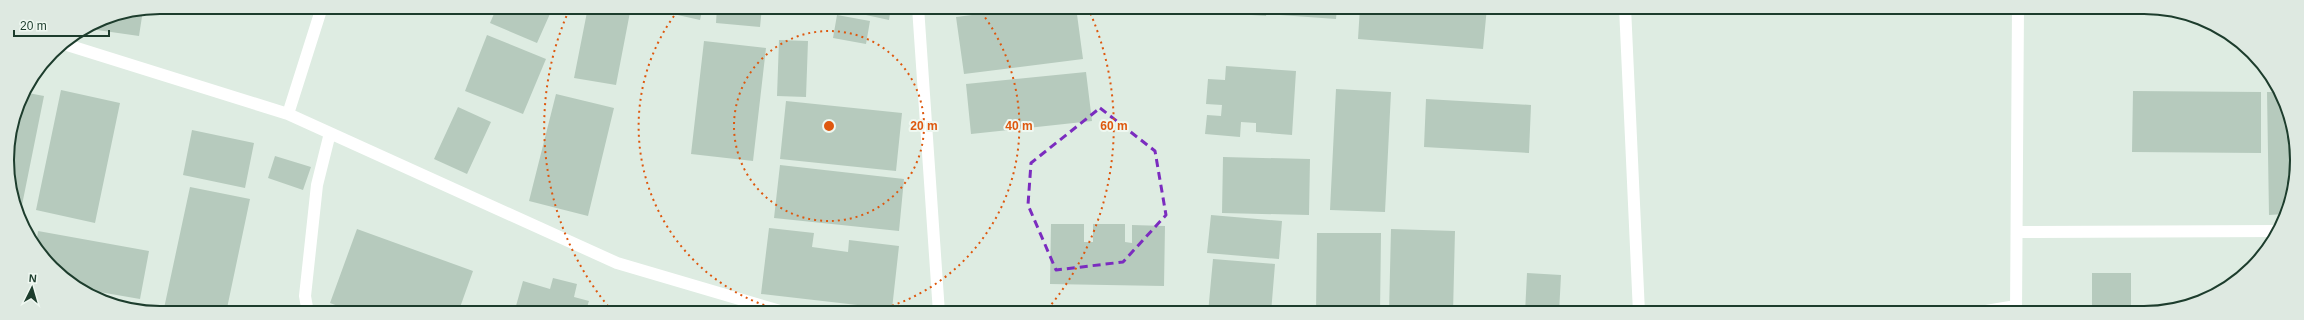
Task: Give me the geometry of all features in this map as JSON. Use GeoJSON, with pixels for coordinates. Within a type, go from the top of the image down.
{"type":"FeatureCollection","features":[{"type":"Feature","properties":{"kind":"street"},"geometry":{"type":"LineString","coordinates":[[288,114],[320,14]]}},
{"type":"Feature","properties":{"kind":"street"},"geometry":{"type":"LineString","coordinates":[[918,14],[939,306]]}},
{"type":"Feature","properties":{"kind":"street"},"geometry":{"type":"LineString","coordinates":[[1625,14],[1639,306]]}},
{"type":"Feature","properties":{"kind":"street"},"geometry":{"type":"LineString","coordinates":[[2016,306],[2018,14]]}},
{"type":"Feature","properties":{"kind":"street"},"geometry":{"type":"LineString","coordinates":[[69,46],[288,114],[617,263],[763,306]]}},
{"type":"Feature","properties":{"kind":"street"},"geometry":{"type":"LineString","coordinates":[[307,306],[305,296],[317,185],[330,133]]}},
{"type":"Feature","properties":{"kind":"street"},"geometry":{"type":"LineString","coordinates":[[2017,232],[2271,231]]}},
{"type":"Feature","properties":{"kind":"highlighted area"},"geometry":{"type":"Polygon","coordinates":[[[1100,108],[1155,151],[1166,215],[1123,262],[1056,270],[1028,205],[1031,163],[1100,108]]]}},
{"type":"Feature","properties":{"kind":"building"},"geometry":{"type":"Polygon","coordinates":[[[494,14],[550,14],[537,43],[490,23],[494,14]]]}},
{"type":"Feature","properties":{"kind":"building"},"geometry":{"type":"Polygon","coordinates":[[[587,14],[630,14],[616,85],[574,78],[587,14]]]}},
{"type":"Feature","properties":{"kind":"building"},"geometry":{"type":"Polygon","coordinates":[[[673,14],[701,14],[700,20],[673,14]]]}},
{"type":"Feature","properties":{"kind":"building"},"geometry":{"type":"Polygon","coordinates":[[[717,14],[761,14],[760,27],[716,23],[717,14]]]}},
{"type":"Feature","properties":{"kind":"building"},"geometry":{"type":"Polygon","coordinates":[[[861,14],[890,14],[889,20],[861,14]]]}},
{"type":"Feature","properties":{"kind":"building"},"geometry":{"type":"Polygon","coordinates":[[[980,14],[1077,14],[1083,59],[964,74],[956,17],[980,14]]]}},
{"type":"Feature","properties":{"kind":"building"},"geometry":{"type":"Polygon","coordinates":[[[1236,14],[1266,14],[1266,16],[1236,14]]]}},
{"type":"Feature","properties":{"kind":"building"},"geometry":{"type":"Polygon","coordinates":[[[1280,14],[1336,14],[1336,19],[1280,14]]]}},
{"type":"Feature","properties":{"kind":"building"},"geometry":{"type":"Polygon","coordinates":[[[1360,14],[1486,14],[1483,49],[1358,39],[1360,14]]]}},
{"type":"Feature","properties":{"kind":"building"},"geometry":{"type":"Polygon","coordinates":[[[142,15],[139,36],[97,30],[97,28],[104,25],[142,15]]]}},
{"type":"Feature","properties":{"kind":"building"},"geometry":{"type":"Polygon","coordinates":[[[837,15],[870,21],[866,44],[833,38],[837,15]]]}},
{"type":"Feature","properties":{"kind":"building"},"geometry":{"type":"Polygon","coordinates":[[[487,35],[546,59],[523,114],[465,91],[487,35]]]}},
{"type":"Feature","properties":{"kind":"building"},"geometry":{"type":"Polygon","coordinates":[[[779,40],[808,41],[806,97],[777,96],[779,40]]]}},
{"type":"Feature","properties":{"kind":"building"},"geometry":{"type":"Polygon","coordinates":[[[704,41],[766,48],[753,161],[691,154],[704,41]]]}},
{"type":"Feature","properties":{"kind":"building"},"geometry":{"type":"Polygon","coordinates":[[[1226,66],[1296,71],[1292,135],[1256,132],[1256,123],[1241,122],[1240,137],[1205,134],[1207,115],[1221,116],[1222,105],[1206,104],[1208,79],[1225,80],[1226,66]]]}},
{"type":"Feature","properties":{"kind":"building"},"geometry":{"type":"Polygon","coordinates":[[[1086,72],[1092,121],[971,134],[966,84],[1086,72]]]}},
{"type":"Feature","properties":{"kind":"building"},"geometry":{"type":"Polygon","coordinates":[[[1336,89],[1391,92],[1385,212],[1330,210],[1336,89]]]}},
{"type":"Feature","properties":{"kind":"building"},"geometry":{"type":"Polygon","coordinates":[[[61,90],[120,103],[95,223],[36,210],[61,90]]]}},
{"type":"Feature","properties":{"kind":"building"},"geometry":{"type":"Polygon","coordinates":[[[2133,91],[2261,92],[2261,153],[2132,152],[2133,91]]]}},
{"type":"Feature","properties":{"kind":"building"},"geometry":{"type":"Polygon","coordinates":[[[2267,92],[2273,92],[2285,122],[2290,150],[2290,170],[2285,198],[2280,214],[2269,215],[2267,92]]]}},
{"type":"Feature","properties":{"kind":"building"},"geometry":{"type":"Polygon","coordinates":[[[30,93],[44,96],[22,206],[14,170],[15,141],[19,122],[30,93]]]}},
{"type":"Feature","properties":{"kind":"building"},"geometry":{"type":"Polygon","coordinates":[[[556,94],[614,108],[588,216],[529,201],[556,94]]]}},
{"type":"Feature","properties":{"kind":"building"},"geometry":{"type":"Polygon","coordinates":[[[1426,99],[1531,105],[1529,153],[1424,147],[1426,99]]]}},
{"type":"Feature","properties":{"kind":"building"},"geometry":{"type":"Polygon","coordinates":[[[786,101],[902,113],[896,171],[780,159],[786,101]]]}},
{"type":"Feature","properties":{"kind":"building"},"geometry":{"type":"Polygon","coordinates":[[[458,107],[491,122],[467,174],[434,159],[458,107]]]}},
{"type":"Feature","properties":{"kind":"building"},"geometry":{"type":"Polygon","coordinates":[[[192,130],[254,143],[245,188],[183,175],[192,130]]]}},
{"type":"Feature","properties":{"kind":"building"},"geometry":{"type":"Polygon","coordinates":[[[275,156],[311,167],[303,190],[268,178],[275,156]]]}},
{"type":"Feature","properties":{"kind":"building"},"geometry":{"type":"Polygon","coordinates":[[[1223,157],[1310,159],[1309,215],[1222,213],[1223,157]]]}},
{"type":"Feature","properties":{"kind":"building"},"geometry":{"type":"Polygon","coordinates":[[[780,165],[904,179],[899,231],[774,218],[780,165]]]}},
{"type":"Feature","properties":{"kind":"building"},"geometry":{"type":"Polygon","coordinates":[[[190,187],[250,199],[227,306],[164,306],[190,187]]]}},
{"type":"Feature","properties":{"kind":"building"},"geometry":{"type":"Polygon","coordinates":[[[1211,215],[1282,221],[1279,259],[1207,253],[1211,215]]]}},
{"type":"Feature","properties":{"kind":"building"},"geometry":{"type":"Polygon","coordinates":[[[1051,224],[1084,224],[1084,242],[1093,242],[1093,224],[1125,224],[1125,242],[1132,243],[1132,225],[1165,226],[1164,286],[1050,284],[1051,224]]]}},
{"type":"Feature","properties":{"kind":"building"},"geometry":{"type":"Polygon","coordinates":[[[769,228],[814,233],[812,247],[848,252],[849,240],[899,246],[892,306],[866,306],[761,294],[769,228]]]}},
{"type":"Feature","properties":{"kind":"building"},"geometry":{"type":"Polygon","coordinates":[[[357,229],[473,271],[460,306],[338,306],[330,303],[357,229]]]}},
{"type":"Feature","properties":{"kind":"building"},"geometry":{"type":"Polygon","coordinates":[[[1391,229],[1455,231],[1453,306],[1389,306],[1391,229]]]}},
{"type":"Feature","properties":{"kind":"building"},"geometry":{"type":"Polygon","coordinates":[[[38,231],[149,251],[140,299],[95,291],[64,270],[44,249],[37,238],[38,231]]]}},
{"type":"Feature","properties":{"kind":"building"},"geometry":{"type":"Polygon","coordinates":[[[1317,233],[1381,233],[1380,306],[1316,306],[1317,233]]]}},
{"type":"Feature","properties":{"kind":"building"},"geometry":{"type":"Polygon","coordinates":[[[1213,259],[1275,264],[1272,306],[1209,306],[1213,259]]]}},
{"type":"Feature","properties":{"kind":"building"},"geometry":{"type":"Polygon","coordinates":[[[1527,273],[1561,275],[1559,306],[1525,306],[1527,273]]]}},
{"type":"Feature","properties":{"kind":"building"},"geometry":{"type":"Polygon","coordinates":[[[2092,273],[2131,273],[2131,305],[2092,305],[2092,273]]]}},
{"type":"Feature","properties":{"kind":"building"},"geometry":{"type":"Polygon","coordinates":[[[553,278],[577,284],[574,297],[589,301],[587,306],[516,306],[523,281],[550,289],[553,278]]]}}]}
